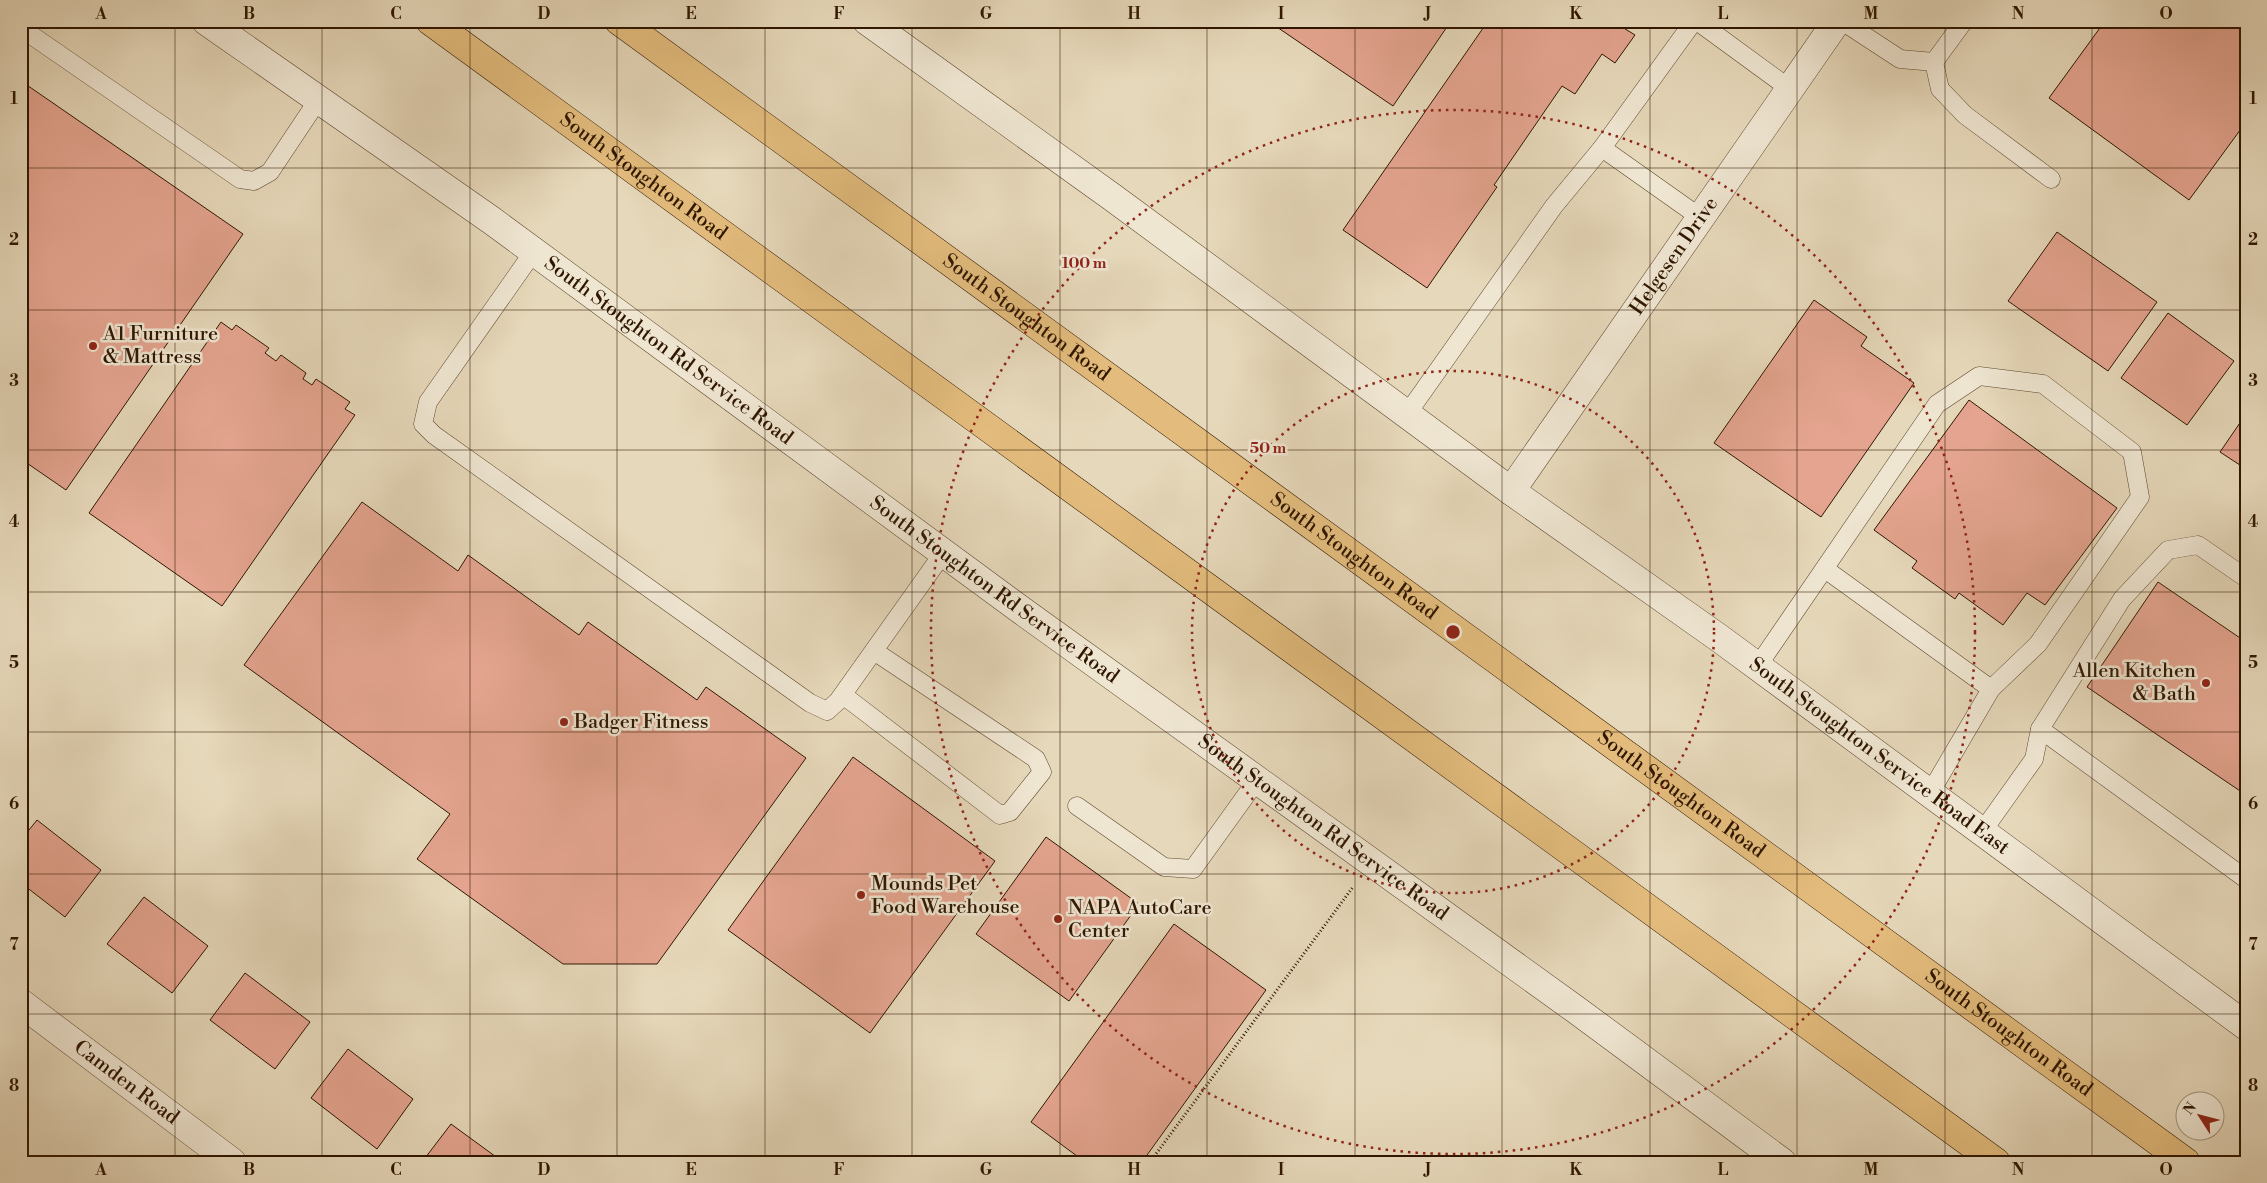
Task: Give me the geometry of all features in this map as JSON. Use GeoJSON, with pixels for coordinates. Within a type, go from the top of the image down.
{"type":"FeatureCollection","features":[{"type":"Feature","properties":{"kind":"main road","name":"South Stoughton Road"},"geometry":{"type":"LineString","coordinates":[[430,21],[1996,1162]]}},
{"type":"Feature","properties":{"kind":"main road","name":"South Stoughton Road"},"geometry":{"type":"LineString","coordinates":[[619,21],[2186,1162]]}},
{"type":"Feature","properties":{"kind":"street","name":"South Stoughton Rd Service Road"},"geometry":{"type":"LineString","coordinates":[[206,21],[534,251],[1257,780],[1575,1009],[1782,1162]]}},
{"type":"Feature","properties":{"kind":"street"},"geometry":{"type":"LineString","coordinates":[[866,21],[1112,198],[1511,491]]}},
{"type":"Feature","properties":{"kind":"street","name":"Helgesen Drive"},"geometry":{"type":"LineString","coordinates":[[1511,491],[1837,21]]}},
{"type":"Feature","properties":{"kind":"street","name":"South Stoughton Service Road East"},"geometry":{"type":"LineString","coordinates":[[1511,491],[1757,667],[2246,1026]]}},
{"type":"Feature","properties":{"kind":"street","name":"Camden Road"},"geometry":{"type":"LineString","coordinates":[[21,1003],[232,1162]]}},
{"type":"Feature","properties":{"kind":"lane"},"geometry":{"type":"LineString","coordinates":[[1407,414],[1554,206],[1602,148],[1696,21],[1790,89]]}},
{"type":"Feature","properties":{"kind":"lane"},"geometry":{"type":"LineString","coordinates":[[1842,21],[1900,59],[1934,62]]}},
{"type":"Feature","properties":{"kind":"lane"},"geometry":{"type":"LineString","coordinates":[[1964,21],[1934,62],[1940,89],[1966,115],[2051,179]]}},
{"type":"Feature","properties":{"kind":"lane"},"geometry":{"type":"LineString","coordinates":[[21,28],[240,179],[254,181],[270,172],[318,100]]}},
{"type":"Feature","properties":{"kind":"lane"},"geometry":{"type":"LineString","coordinates":[[1602,148],[1701,218]]}},
{"type":"Feature","properties":{"kind":"lane"},"geometry":{"type":"LineString","coordinates":[[534,251],[428,402],[423,424],[434,435],[810,703],[827,710],[843,695],[944,552]]}},
{"type":"Feature","properties":{"kind":"lane"},"geometry":{"type":"LineString","coordinates":[[1757,667],[1938,404],[1979,376],[2043,384],[2132,452],[2140,497],[2038,644],[1991,689],[1930,793]]}},
{"type":"Feature","properties":{"kind":"lane"},"geometry":{"type":"LineString","coordinates":[[1982,832],[2034,760],[2040,729],[2122,599],[2168,550],[2198,545],[2246,578]]}},
{"type":"Feature","properties":{"kind":"lane"},"geometry":{"type":"LineString","coordinates":[[1825,569],[1991,689]]}},
{"type":"Feature","properties":{"kind":"lane"},"geometry":{"type":"LineString","coordinates":[[843,695],[1000,815],[1010,812],[1042,772],[1036,759],[874,651]]}},
{"type":"Feature","properties":{"kind":"lane"},"geometry":{"type":"LineString","coordinates":[[2040,729],[2246,879]]}},
{"type":"Feature","properties":{"kind":"lane"},"geometry":{"type":"LineString","coordinates":[[1077,806],[1164,868],[1193,869],[1257,780]]}},
{"type":"Feature","properties":{"kind":"path"},"geometry":{"type":"LineString","coordinates":[[1150,1162],[1371,862]]}},
{"type":"Feature","properties":{"kind":"building"},"geometry":{"type":"Polygon","coordinates":[[[1268,21],[1451,21],[1393,106],[1268,21]]]}},
{"type":"Feature","properties":{"kind":"building"},"geometry":{"type":"Polygon","coordinates":[[[1488,21],[1625,21],[1622,27],[1635,35],[1615,63],[1602,54],[1575,94],[1562,86],[1494,185],[1497,187],[1427,288],[1343,230],[1488,21]]]}},
{"type":"Feature","properties":{"kind":"building"},"geometry":{"type":"Polygon","coordinates":[[[2105,21],[2246,21],[2246,122],[2189,200],[2049,98],[2105,21]]]}},
{"type":"Feature","properties":{"kind":"building","name":"A1 Furniture & Mattress"},"geometry":{"type":"Polygon","coordinates":[[[21,81],[243,234],[66,490],[21,459],[21,81]]]}},
{"type":"Feature","properties":{"kind":"building"},"geometry":{"type":"Polygon","coordinates":[[[2057,232],[2157,302],[2108,371],[2008,301],[2057,232]]]}},
{"type":"Feature","properties":{"kind":"building"},"geometry":{"type":"Polygon","coordinates":[[[1814,300],[1867,337],[1861,346],[1914,383],[1821,517],[1714,443],[1814,300]]]}},
{"type":"Feature","properties":{"kind":"building"},"geometry":{"type":"Polygon","coordinates":[[[2168,313],[2234,361],[2187,425],[2121,378],[2168,313]]]}},
{"type":"Feature","properties":{"kind":"building"},"geometry":{"type":"Polygon","coordinates":[[[221,322],[232,330],[236,325],[269,348],[265,353],[276,361],[281,355],[306,373],[303,379],[312,385],[316,379],[350,402],[345,409],[355,415],[222,606],[89,513],[221,322]]]}},
{"type":"Feature","properties":{"kind":"building"},"geometry":{"type":"Polygon","coordinates":[[[1969,400],[2117,508],[2045,605],[2027,593],[2003,625],[1959,593],[1955,599],[1912,568],[1917,561],[1874,530],[1969,400]]]}},
{"type":"Feature","properties":{"kind":"building"},"geometry":{"type":"Polygon","coordinates":[[[2246,414],[2246,469],[2220,452],[2246,414]]]}},
{"type":"Feature","properties":{"kind":"building"},"geometry":{"type":"Polygon","coordinates":[[[362,502],[458,571],[468,555],[579,635],[588,622],[697,700],[706,687],[806,758],[657,964],[563,964],[417,859],[450,814],[244,665],[362,502]]]}},
{"type":"Feature","properties":{"kind":"building"},"geometry":{"type":"Polygon","coordinates":[[[2158,582],[2246,642],[2246,795],[2087,687],[2158,582]]]}},
{"type":"Feature","properties":{"kind":"building","name":"Mounds Pet Food Warehouse"},"geometry":{"type":"Polygon","coordinates":[[[853,757],[995,861],[870,1033],[728,930],[853,757]]]}},
{"type":"Feature","properties":{"kind":"building"},"geometry":{"type":"Polygon","coordinates":[[[37,820],[101,870],[65,917],[21,883],[21,840],[37,820]]]}},
{"type":"Feature","properties":{"kind":"building","name":"NAPA AutoCare Center"},"geometry":{"type":"Polygon","coordinates":[[[1046,837],[1139,904],[1069,1001],[976,934],[1046,837]]]}},
{"type":"Feature","properties":{"kind":"building"},"geometry":{"type":"Polygon","coordinates":[[[144,897],[208,946],[172,993],[107,944],[144,897]]]}},
{"type":"Feature","properties":{"kind":"building"},"geometry":{"type":"Polygon","coordinates":[[[1174,924],[1266,990],[1142,1162],[1085,1162],[1031,1122],[1174,924]]]}},
{"type":"Feature","properties":{"kind":"building"},"geometry":{"type":"Polygon","coordinates":[[[245,973],[310,1022],[275,1069],[210,1020],[245,973]]]}},
{"type":"Feature","properties":{"kind":"building"},"geometry":{"type":"Polygon","coordinates":[[[348,1049],[413,1099],[377,1149],[311,1098],[348,1049]]]}},
{"type":"Feature","properties":{"kind":"building"},"geometry":{"type":"Polygon","coordinates":[[[451,1124],[503,1162],[422,1162],[451,1124]]]}},
{"type":"Feature","properties":{"kind":"place","name":"A1 Furniture & Mattress"},"geometry":{"type":"Point","coordinates":[93,346]}},
{"type":"Feature","properties":{"kind":"place","name":"Allen Kitchen & Bath"},"geometry":{"type":"Point","coordinates":[2206,683]}},
{"type":"Feature","properties":{"kind":"place","name":"Badger Fitness"},"geometry":{"type":"Point","coordinates":[564,722]}},
{"type":"Feature","properties":{"kind":"place","name":"Mounds Pet Food Warehouse"},"geometry":{"type":"Point","coordinates":[861,895]}},
{"type":"Feature","properties":{"kind":"place","name":"NAPA AutoCare Center"},"geometry":{"type":"Point","coordinates":[1058,919]}}]}
